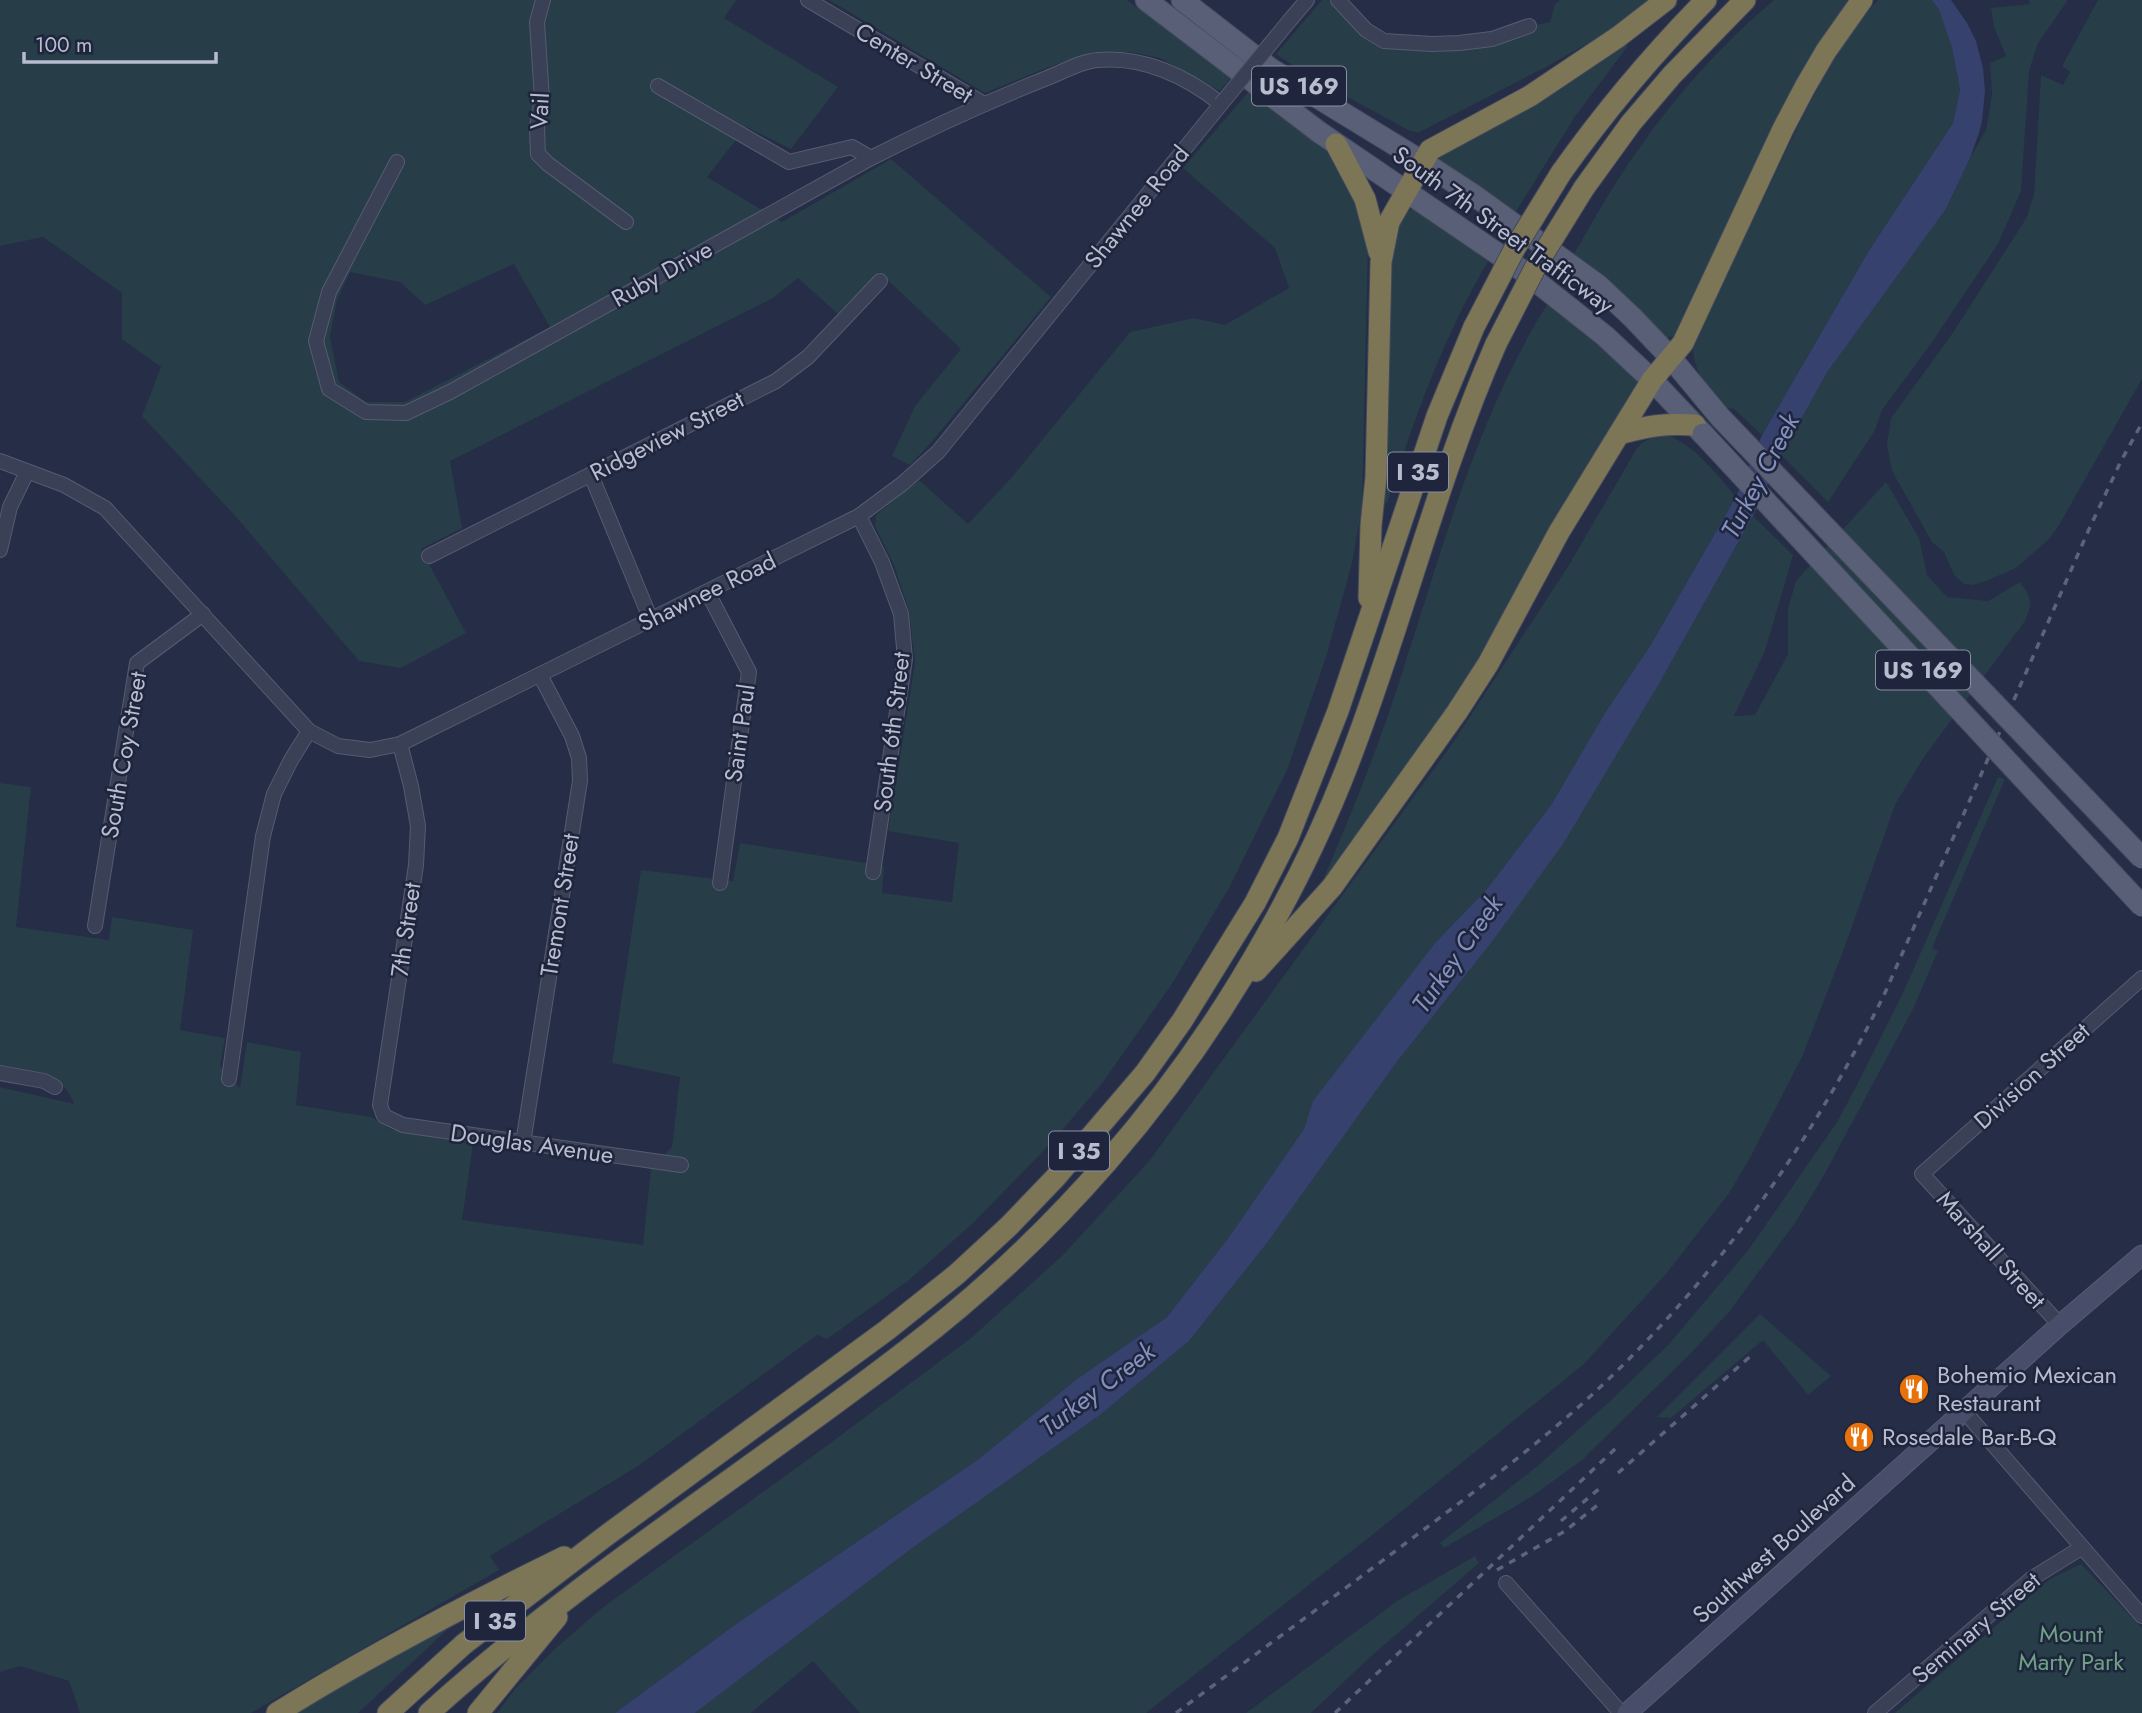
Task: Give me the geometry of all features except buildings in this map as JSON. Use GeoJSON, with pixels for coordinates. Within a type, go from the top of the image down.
{"type":"FeatureCollection","features":[{"type":"Feature","properties":{"kind":"highway"},"geometry":{"type":"LineString","coordinates":[[1369,621],[1371,526],[1376,477],[1381,262],[1389,222],[1430,150],[1530,96],[1618,37],[1666,0]]}},
{"type":"Feature","properties":{"kind":"highway","name":"I 35"},"geometry":{"type":"LineString","coordinates":[[388,1713],[464,1644],[607,1535],[887,1330],[957,1274],[1009,1226],[1056,1177],[1145,1073],[1182,1021],[1255,903],[1288,838],[1315,773],[1369,621],[1437,416],[1474,327],[1510,258],[1561,173],[1598,122],[1663,44],[1706,0]]}},
{"type":"Feature","properties":{"kind":"highway","name":"I 35"},"geometry":{"type":"LineString","coordinates":[[429,1713],[526,1630],[581,1588],[910,1348],[1025,1248],[1082,1190],[1137,1127],[1181,1070],[1226,1004],[1264,939],[1330,808],[1377,683],[1467,412],[1496,344],[1537,264],[1584,188],[1631,122],[1745,0]]}},
{"type":"Feature","properties":{"kind":"highway"},"geometry":{"type":"LineString","coordinates":[[1226,1004],[1332,887],[1457,712],[1494,654],[1559,532],[1652,380],[1682,343],[1805,87],[1859,4]]}},
{"type":"Feature","properties":{"kind":"highway"},"geometry":{"type":"LineString","coordinates":[[1336,144],[1365,200],[1381,262]]}},
{"type":"Feature","properties":{"kind":"highway"},"geometry":{"type":"LineString","coordinates":[[1619,434],[1668,423],[1699,429]]}},
{"type":"Feature","properties":{"kind":"highway"},"geometry":{"type":"LineString","coordinates":[[277,1713],[440,1618],[607,1535]]}},
{"type":"Feature","properties":{"kind":"highway"},"geometry":{"type":"LineString","coordinates":[[478,1713],[581,1588]]}},
{"type":"Feature","properties":{"kind":"main road","name":"South 7th Street Trafficway"},"geometry":{"type":"LineString","coordinates":[[1146,0],[1336,144],[1523,271],[1605,336],[1699,429],[2142,906]]}},
{"type":"Feature","properties":{"kind":"main road","name":"South 7th Street Trafficway"},"geometry":{"type":"LineString","coordinates":[[1182,0],[1271,69],[1475,196],[1598,285],[1671,358],[1720,417],[2142,858]]}},
{"type":"Feature","properties":{"kind":"main road","name":"Southwest Boulevard"},"geometry":{"type":"LineString","coordinates":[[1627,1713],[2060,1325],[2142,1255]]}},
{"type":"Feature","properties":{"kind":"street","name":"Vail"},"geometry":{"type":"LineString","coordinates":[[543,0],[537,22],[542,99],[537,127],[538,154],[626,222]]}},
{"type":"Feature","properties":{"kind":"street","name":"Center Street"},"geometry":{"type":"LineString","coordinates":[[808,0],[984,104]]}},
{"type":"Feature","properties":{"kind":"street","name":"Shawnee Road"},"geometry":{"type":"LineString","coordinates":[[0,461],[64,485],[105,508],[309,731],[338,746],[370,750],[400,744],[859,516],[902,484],[938,452],[1307,0]]}},
{"type":"Feature","properties":{"kind":"street"},"geometry":{"type":"LineString","coordinates":[[1338,0],[1366,30],[1384,41],[1432,44],[1492,40],[1529,26]]}},
{"type":"Feature","properties":{"kind":"street","name":"Ruby Drive"},"geometry":{"type":"LineString","coordinates":[[397,162],[328,292],[316,341],[330,389],[366,412],[406,413],[450,392],[921,132],[1095,60],[1129,60],[1171,73],[1198,86],[1221,104]]}},
{"type":"Feature","properties":{"kind":"street"},"geometry":{"type":"LineString","coordinates":[[658,86],[789,162],[852,147],[871,158]]}},
{"type":"Feature","properties":{"kind":"street","name":"Ridgeview Street"},"geometry":{"type":"LineString","coordinates":[[429,556],[776,381],[808,357],[880,281]]}},
{"type":"Feature","properties":{"kind":"street"},"geometry":{"type":"LineString","coordinates":[[0,550],[10,507],[27,472]]}},
{"type":"Feature","properties":{"kind":"street"},"geometry":{"type":"LineString","coordinates":[[590,475],[651,620]]}},
{"type":"Feature","properties":{"kind":"street","name":"South 6th Street"},"geometry":{"type":"LineString","coordinates":[[859,516],[882,562],[901,614],[905,659],[873,872]]}},
{"type":"Feature","properties":{"kind":"street","name":"Saint Paul"},"geometry":{"type":"LineString","coordinates":[[708,593],[749,672],[720,883]]}},
{"type":"Feature","properties":{"kind":"street","name":"South Coy Street"},"geometry":{"type":"LineString","coordinates":[[95,926],[137,663],[203,614]]}},
{"type":"Feature","properties":{"kind":"street","name":"Tremont Street"},"geometry":{"type":"LineString","coordinates":[[523,1143],[580,781],[579,758],[572,736],[540,675]]}},
{"type":"Feature","properties":{"kind":"street"},"geometry":{"type":"LineString","coordinates":[[229,1079],[263,836],[274,794],[309,731]]}},
{"type":"Feature","properties":{"kind":"street","name":"7th Street"},"geometry":{"type":"LineString","coordinates":[[384,1116],[380,1105],[416,865],[418,826],[400,744]]}},
{"type":"Feature","properties":{"kind":"street","name":"Division Street"},"geometry":{"type":"LineString","coordinates":[[1922,1174],[2142,978]]}},
{"type":"Feature","properties":{"kind":"street"},"geometry":{"type":"LineString","coordinates":[[0,1073],[44,1081],[55,1087]]}},
{"type":"Feature","properties":{"kind":"street","name":"Douglas Avenue"},"geometry":{"type":"LineString","coordinates":[[384,1116],[403,1125],[681,1165]]}},
{"type":"Feature","properties":{"kind":"street","name":"Marshall Street"},"geometry":{"type":"LineString","coordinates":[[1922,1174],[2060,1325]]}},
{"type":"Feature","properties":{"kind":"street"},"geometry":{"type":"LineString","coordinates":[[1964,1411],[2142,1616]]}},
{"type":"Feature","properties":{"kind":"street","name":"Seminary Street"},"geometry":{"type":"LineString","coordinates":[[1875,1713],[2031,1579],[2081,1548]]}},
{"type":"Feature","properties":{"kind":"street"},"geometry":{"type":"LineString","coordinates":[[1506,1583],[1621,1713]]}},
{"type":"Feature","properties":{"kind":"green space"},"geometry":{"type":"Polygon","coordinates":[[[0,0],[736,0],[724,18],[838,87],[791,149],[746,127],[707,177],[782,222],[891,159],[1051,297],[910,465],[892,456],[915,406],[961,349],[879,272],[838,314],[798,278],[773,298],[450,461],[462,528],[421,549],[466,633],[401,668],[359,661],[237,518],[142,416],[161,367],[122,339],[122,293],[43,237],[0,246],[0,0]],[[514,264],[425,305],[400,282],[350,272],[337,300],[330,337],[339,382],[366,402],[405,402],[550,327],[514,264]]]}},
{"type":"Feature","properties":{"kind":"green space"},"geometry":{"type":"Polygon","coordinates":[[[829,0],[1127,0],[1232,77],[1220,91],[1160,58],[1131,52],[1093,52],[985,93],[829,0]]]}},
{"type":"Feature","properties":{"kind":"green space"},"geometry":{"type":"Polygon","coordinates":[[[1322,0],[1329,0],[1371,42],[1385,47],[1431,51],[1483,47],[1507,42],[1525,34],[1536,25],[1550,22],[1555,4],[1560,0],[1651,0],[1606,33],[1418,133],[1307,75],[1276,54],[1322,0]]]}},
{"type":"Feature","properties":{"kind":"green space"},"geometry":{"type":"Polygon","coordinates":[[[1774,0],[1855,0],[1675,336],[1665,338],[1607,281],[1574,254],[1604,201],[1668,109],[1701,70],[1774,0]]]}},
{"type":"Feature","properties":{"kind":"green space"},"geometry":{"type":"Polygon","coordinates":[[[1878,0],[1932,0],[1939,10],[1952,48],[1960,90],[1953,123],[1868,252],[1762,435],[1734,409],[1727,408],[1709,388],[1699,374],[1693,347],[1808,105],[1847,39],[1878,0]]]}},
{"type":"Feature","properties":{"kind":"green space"},"geometry":{"type":"Polygon","coordinates":[[[2029,0],[2068,0],[2038,43],[2029,71],[2021,191],[1998,244],[1930,345],[1882,410],[1875,430],[1828,502],[1781,455],[1828,371],[1946,209],[1986,130],[1992,94],[1990,63],[2006,56],[1994,27],[1991,8],[2030,4],[2029,0]]]}},
{"type":"Feature","properties":{"kind":"green space"},"geometry":{"type":"Polygon","coordinates":[[[2098,0],[2142,0],[2142,379],[2048,540],[2016,568],[1986,581],[1964,584],[1954,575],[1944,552],[1932,542],[1892,471],[1887,445],[1891,418],[1952,334],[2027,217],[2034,194],[2041,75],[2063,85],[2070,72],[2062,66],[2098,0]]]}},
{"type":"Feature","properties":{"kind":"green space"},"geometry":{"type":"Polygon","coordinates":[[[1624,43],[1628,46],[1576,115],[1515,213],[1437,159],[1438,156],[1624,43]]]}},
{"type":"Feature","properties":{"kind":"green space"},"geometry":{"type":"Polygon","coordinates":[[[1251,89],[1320,142],[1345,170],[1368,243],[1362,507],[1352,563],[1326,657],[1287,770],[1229,888],[1172,984],[1103,1082],[1053,1141],[973,1223],[908,1281],[827,1339],[817,1335],[638,1466],[490,1556],[499,1570],[251,1713],[80,1713],[69,1681],[20,1666],[0,1672],[0,1087],[74,1104],[61,1084],[53,1078],[0,1067],[0,783],[31,787],[16,927],[109,940],[112,917],[193,930],[180,1030],[225,1038],[220,1066],[240,1088],[247,1042],[301,1052],[296,1105],[371,1117],[390,1129],[473,1144],[462,1220],[643,1245],[651,1168],[672,1147],[680,1077],[612,1063],[641,870],[733,881],[740,843],[884,866],[882,893],[952,902],[959,843],[888,831],[915,663],[909,611],[894,565],[875,526],[876,515],[919,480],[968,524],[1013,476],[1130,332],[1194,318],[1225,325],[1289,288],[1275,248],[1183,168],[1251,89]]]}},
{"type":"Feature","properties":{"kind":"green space"},"geometry":{"type":"Polygon","coordinates":[[[1414,208],[1489,260],[1444,348],[1419,409],[1387,503],[1381,502],[1389,267],[1397,225],[1407,212],[1414,208]]]}},
{"type":"Feature","properties":{"kind":"green space"},"geometry":{"type":"Polygon","coordinates":[[[1550,300],[1640,380],[1476,671],[1327,883],[1322,882],[1383,730],[1463,484],[1502,389],[1550,300]]]}},
{"type":"Feature","properties":{"kind":"green space"},"geometry":{"type":"Polygon","coordinates":[[[1668,435],[1697,454],[1736,497],[1650,646],[1605,713],[1551,805],[1487,889],[1435,943],[1314,1101],[1304,1129],[1229,1237],[1167,1317],[1077,1379],[976,1461],[736,1624],[615,1713],[497,1713],[515,1689],[557,1647],[602,1608],[971,1338],[1063,1255],[1150,1160],[1452,744],[1569,565],[1637,448],[1651,438],[1668,435]]]}},
{"type":"Feature","properties":{"kind":"green space"},"geometry":{"type":"Polygon","coordinates":[[[1886,482],[1919,538],[1927,575],[1947,597],[1988,601],[2020,582],[2030,600],[2028,614],[1924,757],[1895,805],[1803,1055],[1730,1192],[1666,1274],[1584,1364],[1146,1713],[860,1713],[813,1661],[751,1713],[695,1713],[911,1549],[1100,1415],[1189,1341],[1267,1243],[1396,1063],[1491,943],[1660,682],[1753,516],[1793,555],[1765,651],[1734,716],[1755,715],[1788,654],[1788,609],[1796,581],[1886,482]]]}},
{"type":"Feature","properties":{"kind":"green space"},"geometry":{"type":"Polygon","coordinates":[[[1998,777],[2005,779],[1932,948],[1938,951],[1913,1009],[1823,1177],[1795,1223],[1729,1312],[1582,1460],[1531,1497],[1444,1548],[1440,1543],[1540,1464],[1669,1344],[1749,1249],[1837,1122],[1859,1081],[1902,995],[1998,777]]]}},
{"type":"Feature","properties":{"kind":"green space"},"geometry":{"type":"Polygon","coordinates":[[[1760,1314],[1831,1376],[1808,1395],[1763,1340],[1671,1418],[1657,1417],[1760,1314]]]}},
{"type":"Feature","properties":{"kind":"green space"},"geometry":{"type":"Polygon","coordinates":[[[1475,1556],[1479,1563],[1368,1659],[1311,1713],[1246,1713],[1397,1601],[1475,1556]]]}},
{"type":"Feature","properties":{"kind":"green space","name":"Mount Marty Park"},"geometry":{"type":"Polygon","coordinates":[[[2081,1564],[2142,1628],[2142,1713],[1895,1713],[2050,1579],[2081,1564]]]}},
{"type":"Feature","properties":{"kind":"green space"},"geometry":{"type":"Polygon","coordinates":[[[444,1623],[449,1628],[358,1713],[290,1713],[444,1623]]]}},
{"type":"Feature","properties":{"kind":"water","name":"Turkey Creek"},"geometry":{"type":"Polygon","coordinates":[[[1932,0],[1951,0],[1967,23],[1976,41],[1983,68],[1985,91],[1979,133],[1946,209],[1828,371],[1781,455],[1753,516],[1660,682],[1563,844],[1491,943],[1396,1063],[1267,1243],[1189,1341],[1100,1415],[911,1549],[695,1713],[615,1713],[736,1624],[976,1461],[1077,1379],[1167,1317],[1229,1237],[1304,1129],[1313,1101],[1435,943],[1487,889],[1551,805],[1605,713],[1650,646],[1736,497],[1762,435],[1868,252],[1953,123],[1960,90],[1952,48],[1939,10],[1932,0]]]}},
{"type":"Feature","properties":{"kind":"railway"},"geometry":{"type":"LineString","coordinates":[[1176,1713],[1479,1488],[1574,1411],[1640,1348],[1682,1302],[1758,1206],[1825,1103],[1884,995],[2090,527],[2142,423]]}},
{"type":"Feature","properties":{"kind":"railway"},"geometry":{"type":"LineString","coordinates":[[1618,1473],[1753,1354]]}},
{"type":"Feature","properties":{"kind":"railway"},"geometry":{"type":"LineString","coordinates":[[1335,1713],[1616,1448]]}},
{"type":"Feature","properties":{"kind":"railway"},"geometry":{"type":"LineString","coordinates":[[1561,1521],[1600,1488]]}},
{"type":"Feature","properties":{"kind":"railway"},"geometry":{"type":"LineString","coordinates":[[1497,1570],[1565,1531],[1599,1504]]}},
{"type":"Feature","properties":{"kind":"place","name":"Bohemio Mexican Restaurant"},"geometry":{"type":"Point","coordinates":[1914,1389]}},
{"type":"Feature","properties":{"kind":"place","name":"Rosedale Bar-B-Q"},"geometry":{"type":"Point","coordinates":[1859,1437]}}]}
